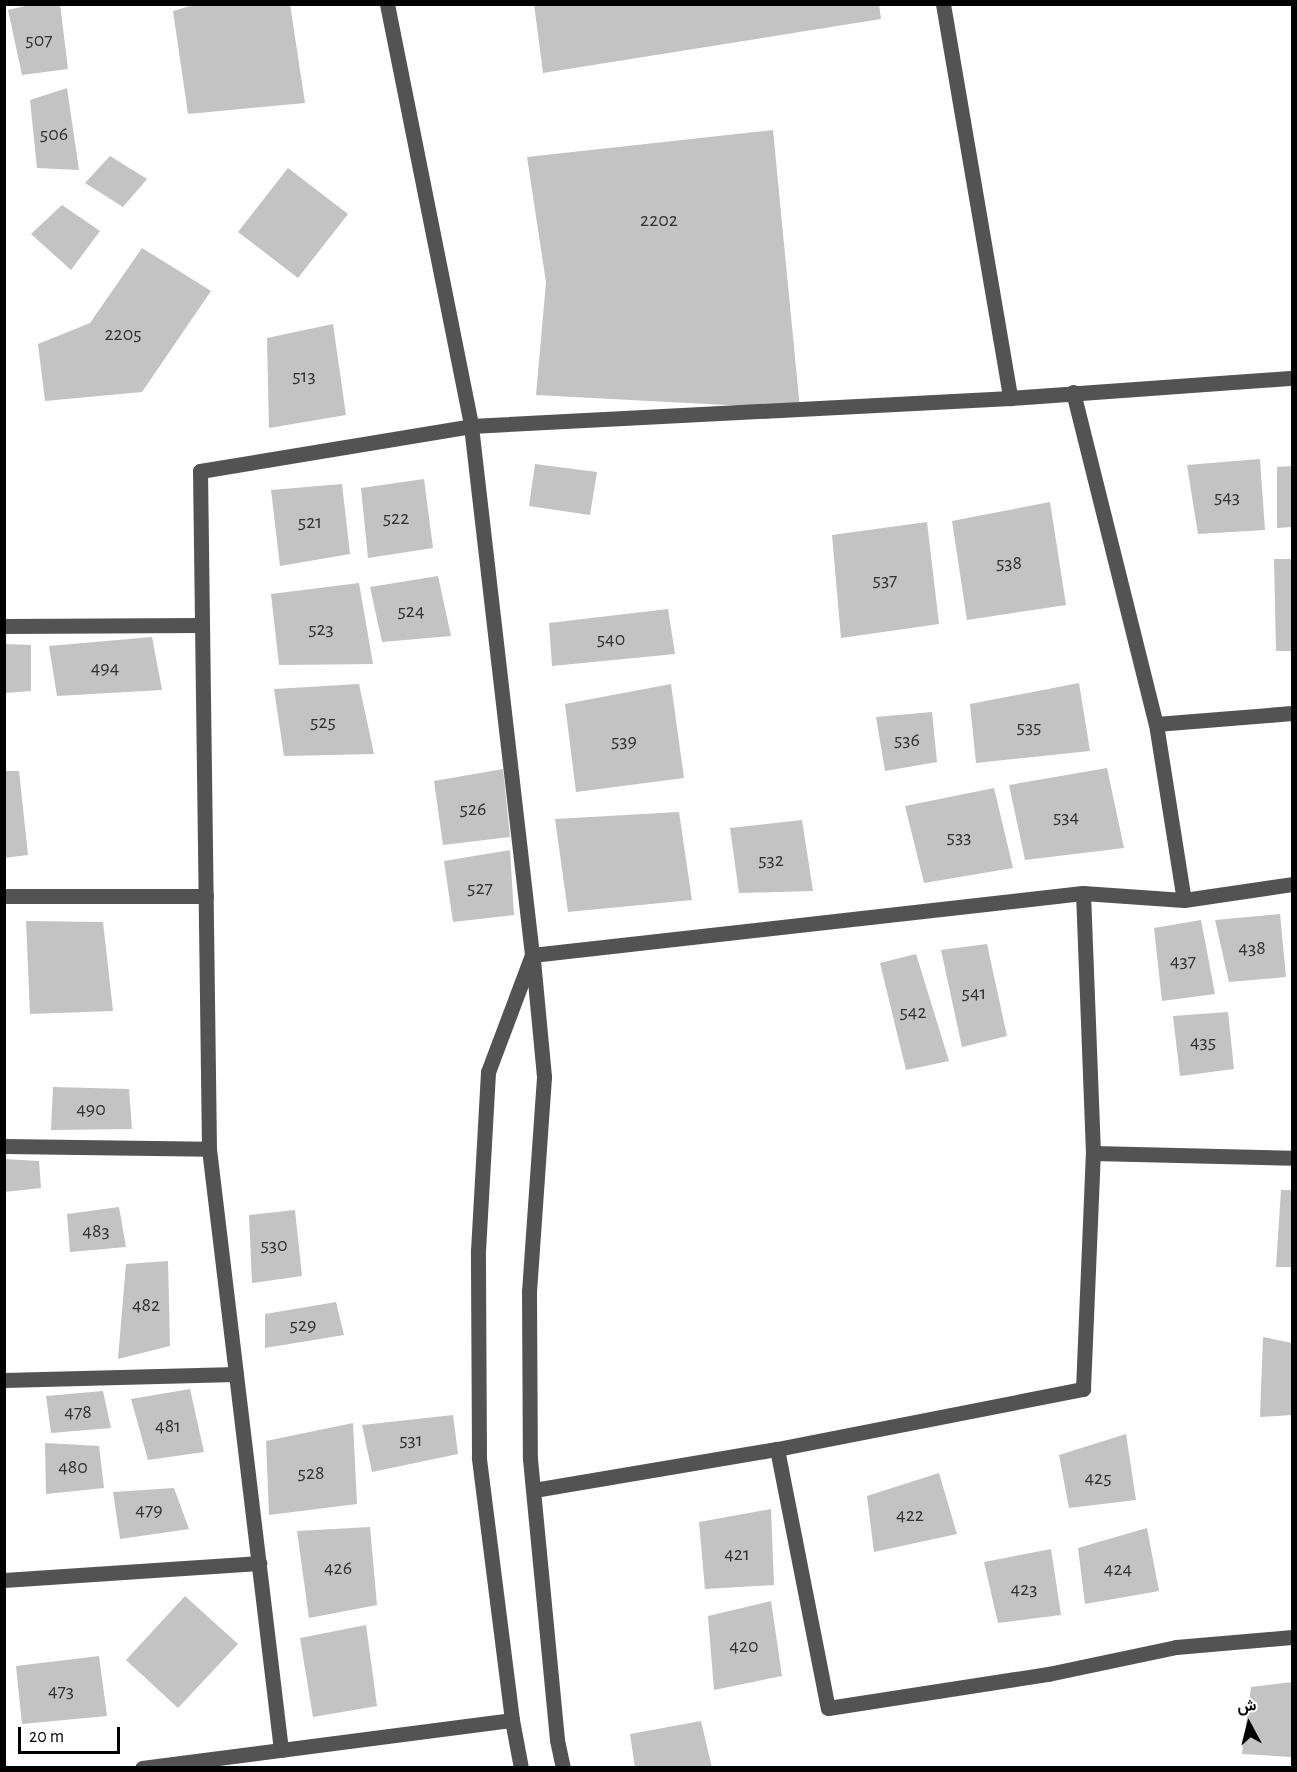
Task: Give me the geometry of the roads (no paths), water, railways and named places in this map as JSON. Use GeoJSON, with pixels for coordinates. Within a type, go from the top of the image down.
{"type":"FeatureCollection","features":[{"type":"Feature","properties":{"kind":"street"},"geometry":{"type":"LineString","coordinates":[[387,4],[471,426],[532,955],[544,1077],[529,1291],[530,1459],[557,1740],[563,1767]]}},
{"type":"Feature","properties":{"kind":"street"},"geometry":{"type":"LineString","coordinates":[[943,4],[1010,398]]}},
{"type":"Feature","properties":{"kind":"street"},"geometry":{"type":"LineString","coordinates":[[281,1750],[209,1149],[200,471],[471,426],[1010,398],[1293,378]]}},
{"type":"Feature","properties":{"kind":"street"},"geometry":{"type":"LineString","coordinates":[[1073,392],[1156,724],[1184,900]]}},
{"type":"Feature","properties":{"kind":"street"},"geometry":{"type":"LineString","coordinates":[[4,626],[201,626]]}},
{"type":"Feature","properties":{"kind":"street"},"geometry":{"type":"LineString","coordinates":[[1156,724],[1293,713]]}},
{"type":"Feature","properties":{"kind":"street"},"geometry":{"type":"LineString","coordinates":[[532,955],[1083,893],[1184,900],[1293,884]]}},
{"type":"Feature","properties":{"kind":"street"},"geometry":{"type":"LineString","coordinates":[[534,1490],[777,1449],[1083,1389],[1093,1153],[1083,893]]}},
{"type":"Feature","properties":{"kind":"street"},"geometry":{"type":"LineString","coordinates":[[4,896],[206,897]]}},
{"type":"Feature","properties":{"kind":"street"},"geometry":{"type":"LineString","coordinates":[[521,1767],[512,1720],[479,1457],[478,1251],[488,1072],[532,955]]}},
{"type":"Feature","properties":{"kind":"street"},"geometry":{"type":"LineString","coordinates":[[4,1146],[209,1149]]}},
{"type":"Feature","properties":{"kind":"street"},"geometry":{"type":"LineString","coordinates":[[1093,1153],[1293,1158]]}},
{"type":"Feature","properties":{"kind":"street"},"geometry":{"type":"LineString","coordinates":[[4,1380],[236,1374]]}},
{"type":"Feature","properties":{"kind":"street"},"geometry":{"type":"LineString","coordinates":[[777,1449],[828,1708],[1048,1674],[1176,1647],[1293,1637]]}},
{"type":"Feature","properties":{"kind":"street"},"geometry":{"type":"LineString","coordinates":[[4,1580],[259,1563]]}},
{"type":"Feature","properties":{"kind":"street"},"geometry":{"type":"LineString","coordinates":[[142,1767],[512,1720]]}}]}
